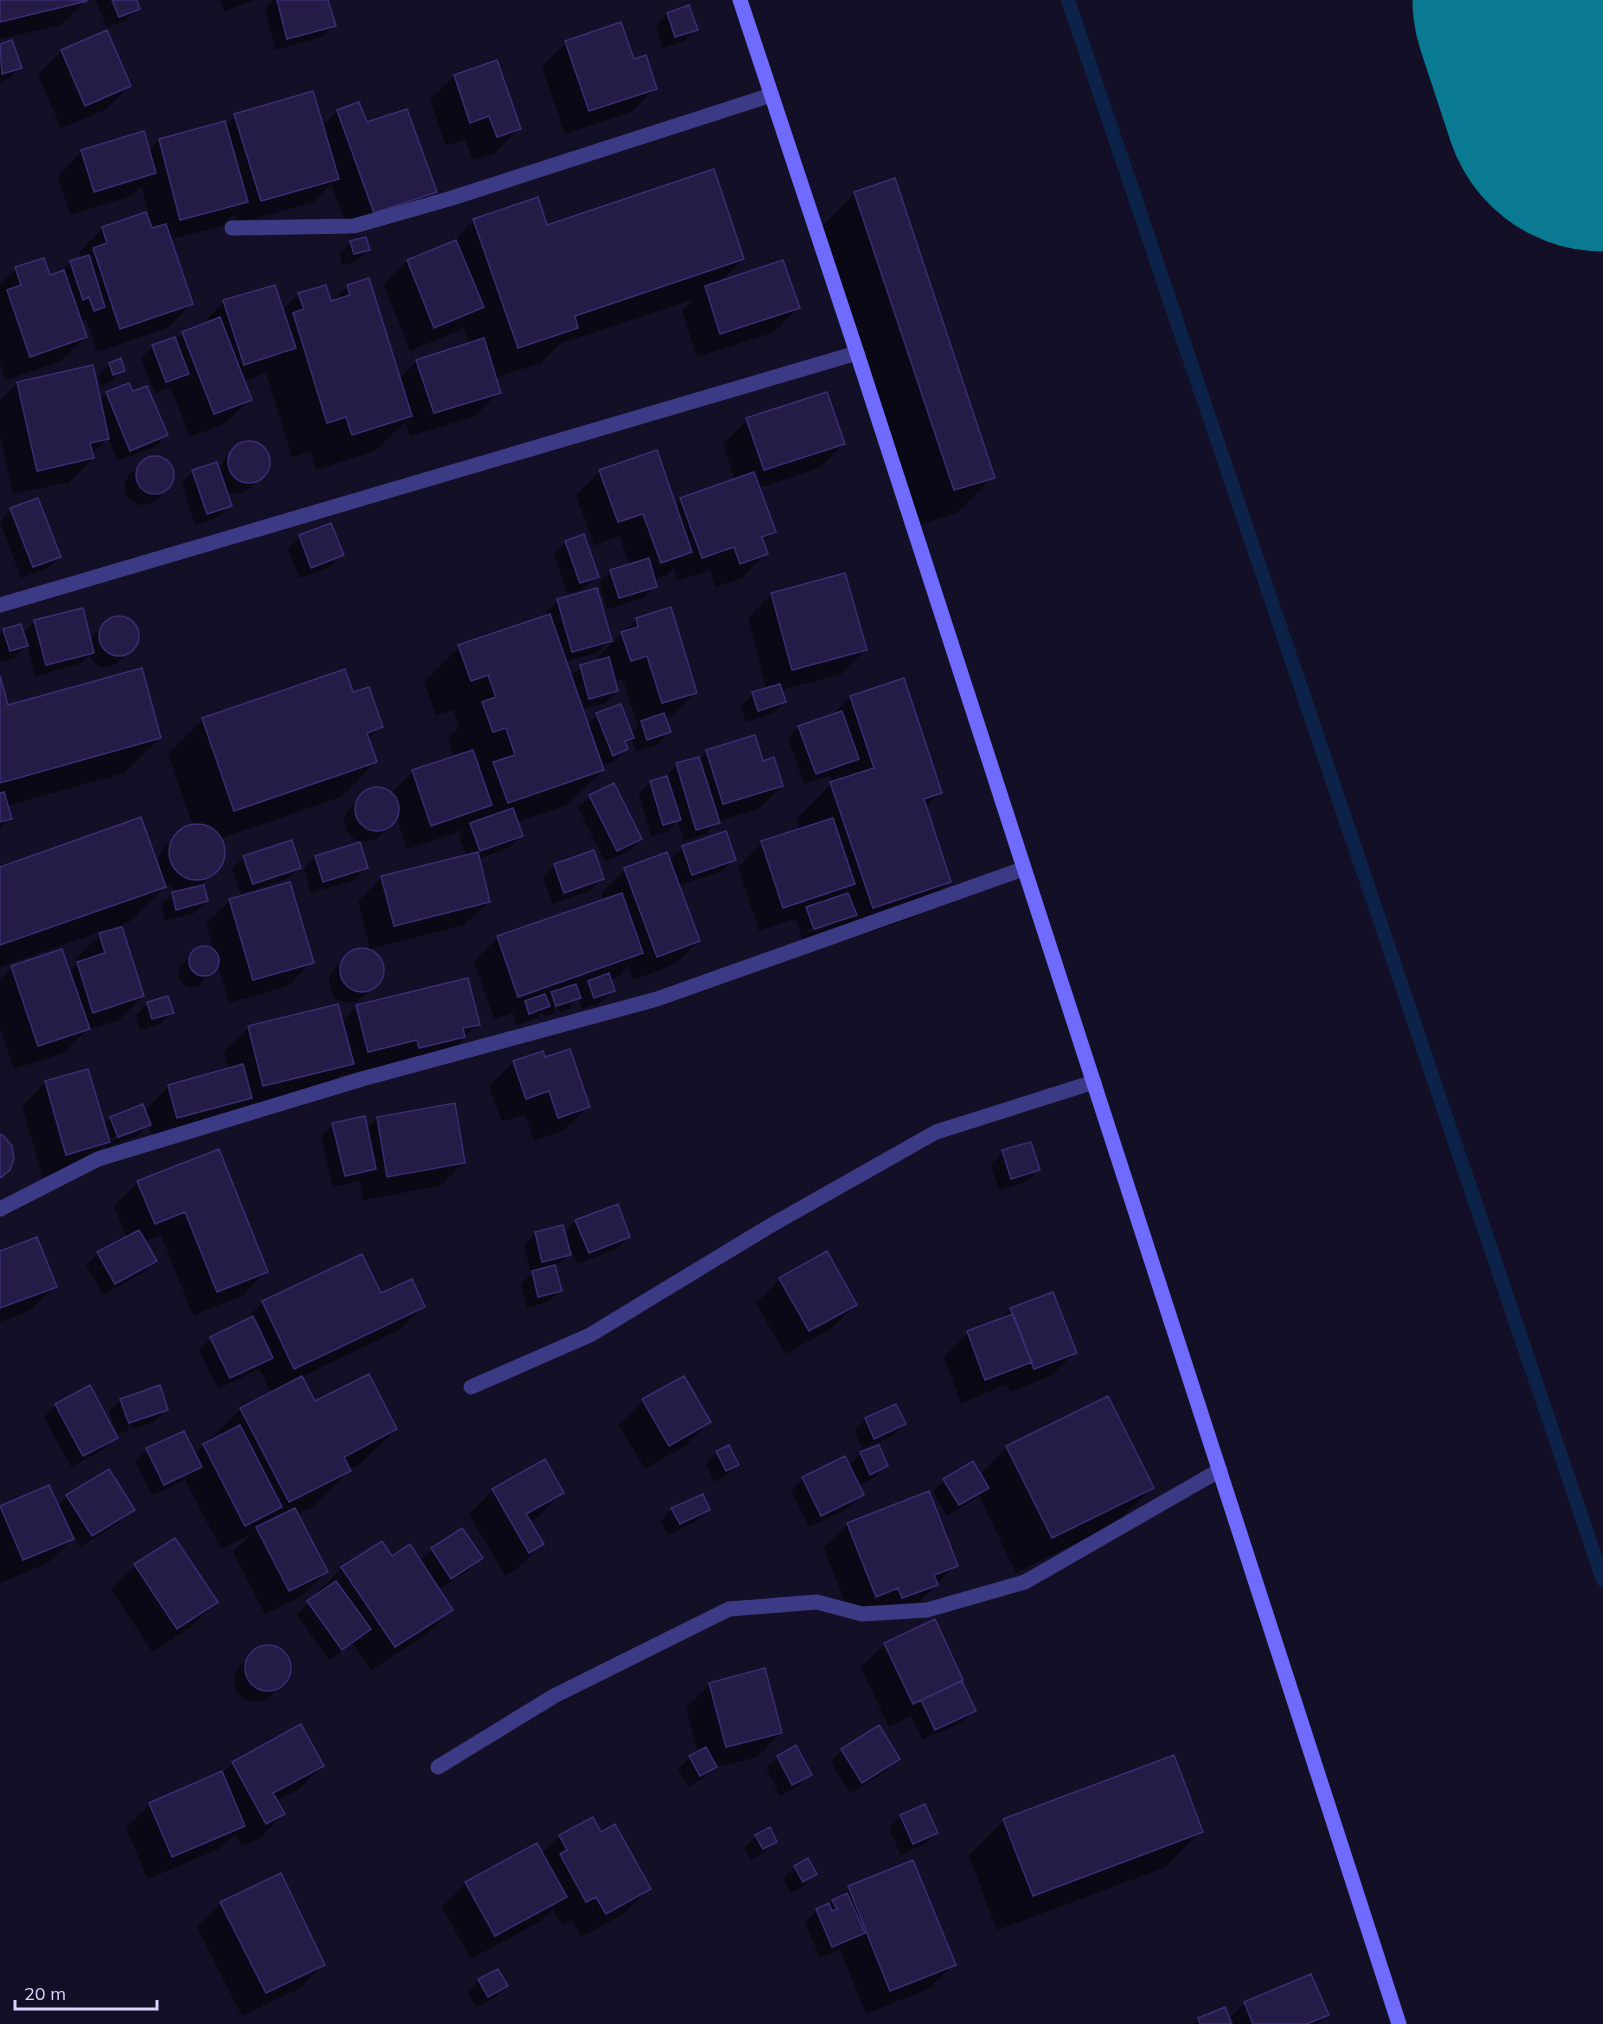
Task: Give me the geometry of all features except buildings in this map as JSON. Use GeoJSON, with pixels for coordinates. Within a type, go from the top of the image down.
{"type":"FeatureCollection","features":[{"type":"Feature","properties":{"kind":"main road"},"geometry":{"type":"LineString","coordinates":[[740,0],[1400,2024]]}},
{"type":"Feature","properties":{"kind":"street"},"geometry":{"type":"LineString","coordinates":[[232,228],[354,226],[463,194],[771,95]]}},
{"type":"Feature","properties":{"kind":"street"},"geometry":{"type":"LineString","coordinates":[[0,605],[857,353]]}},
{"type":"Feature","properties":{"kind":"street"},"geometry":{"type":"LineString","coordinates":[[0,1209],[98,1159],[362,1078],[657,999],[1023,869]]}},
{"type":"Feature","properties":{"kind":"street"},"geometry":{"type":"LineString","coordinates":[[471,1387],[590,1335],[768,1227],[936,1132],[1094,1082]]}},
{"type":"Feature","properties":{"kind":"street"},"geometry":{"type":"LineString","coordinates":[[438,1767],[554,1696],[729,1609],[818,1602],[862,1614],[927,1610],[1025,1582],[1220,1470]]}},
{"type":"Feature","properties":{"kind":"waterway"},"geometry":{"type":"LineString","coordinates":[[1068,0],[1603,1580]]}},
{"type":"Feature","properties":{"kind":"runway"},"geometry":{"type":"LineString","coordinates":[[1573,0],[1603,91]]}}]}
